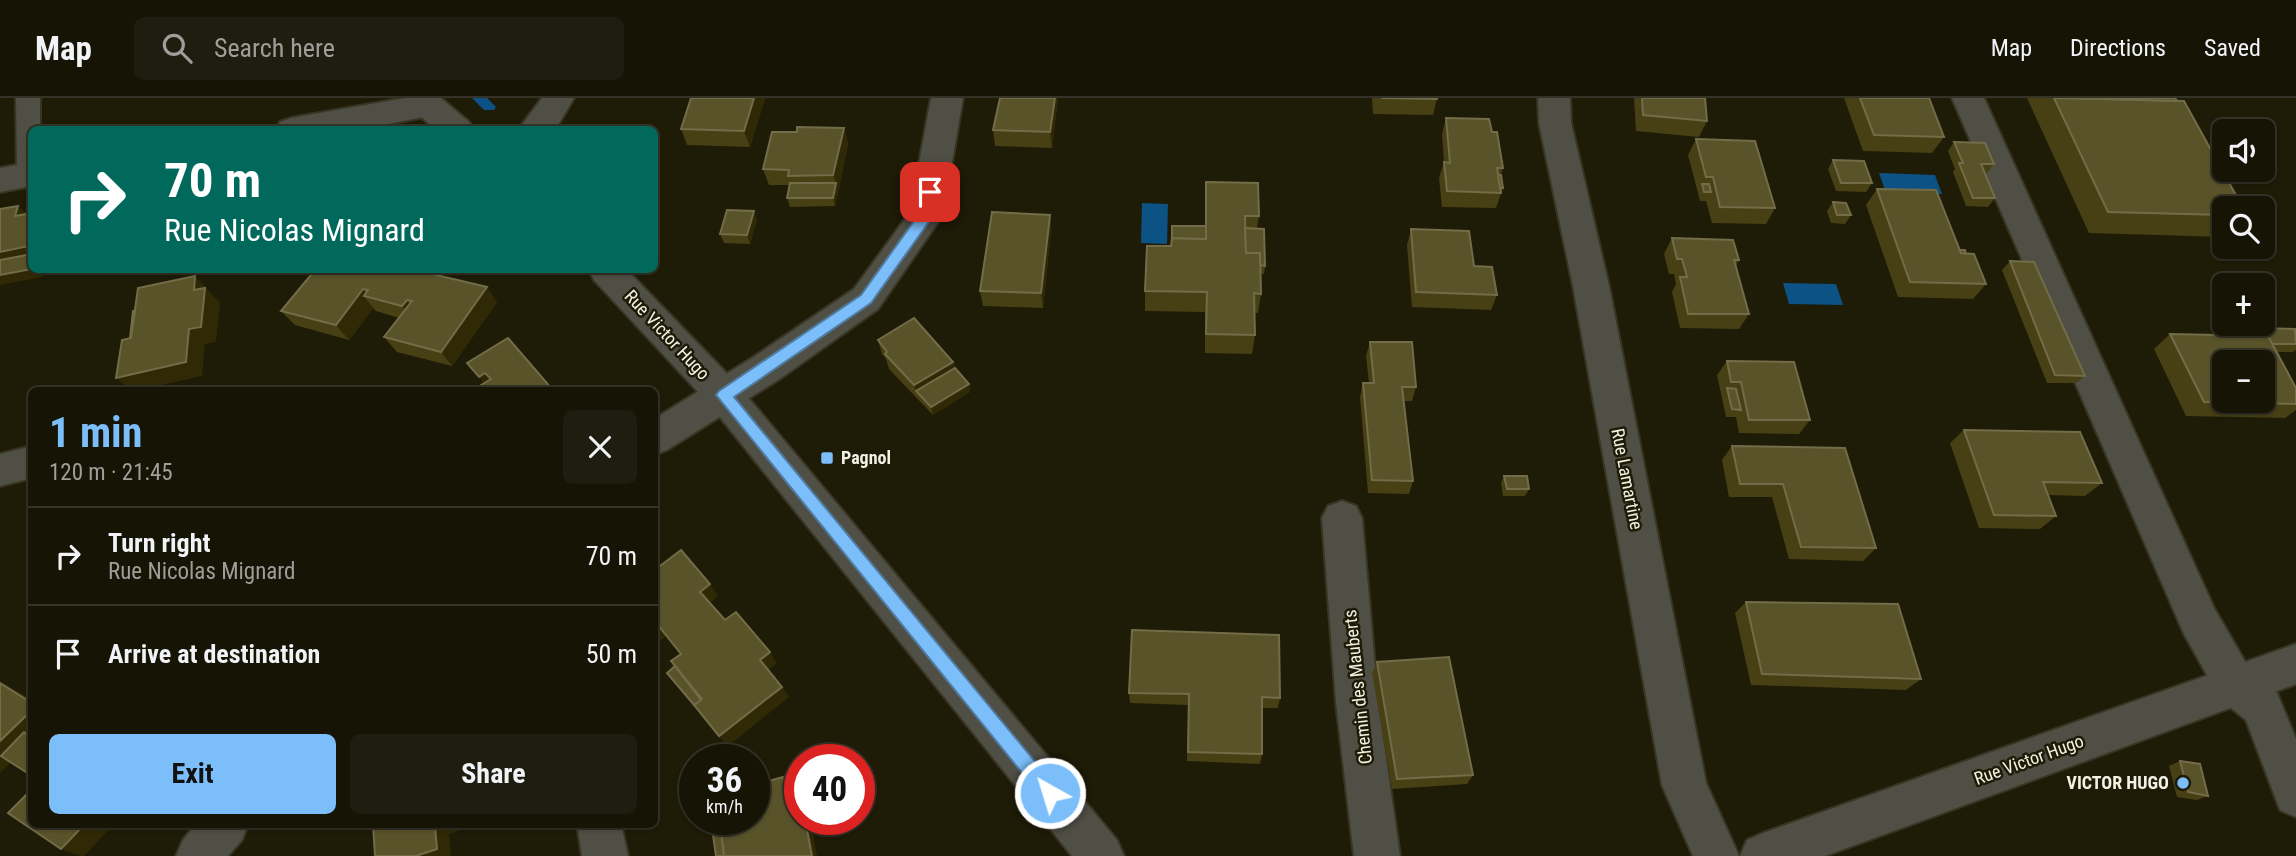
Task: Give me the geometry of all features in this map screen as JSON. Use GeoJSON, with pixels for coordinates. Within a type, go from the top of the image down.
{"type":"FeatureCollection","features":[{"type":"Feature","properties":{"kind":"street"},"geometry":{"type":"LineString","coordinates":[[539,126],[558,98]]}},
{"type":"Feature","properties":{"kind":"street"},"geometry":{"type":"LineString","coordinates":[[658,436],[866,299],[926,215],[947,98]]}},
{"type":"Feature","properties":{"kind":"street","name":"Rue Lamartine"},"geometry":{"type":"LineString","coordinates":[[1554,98],[1555,123],[1591,286],[1684,785],[1716,856]]}},
{"type":"Feature","properties":{"kind":"street"},"geometry":{"type":"LineString","coordinates":[[1968,98],[2199,621],[2236,687],[2262,707],[2296,795]]}},
{"type":"Feature","properties":{"kind":"street"},"geometry":{"type":"LineString","coordinates":[[310,126],[425,102],[453,126]]}},
{"type":"Feature","properties":{"kind":"street","name":"Rue Victor Hugo"},"geometry":{"type":"LineString","coordinates":[[609,273],[724,395],[1101,856]]}},
{"type":"Feature","properties":{"kind":"street"},"geometry":{"type":"LineString","coordinates":[[0,470],[28,463]]}},
{"type":"Feature","properties":{"kind":"street","name":"Chemin des Mauberts"},"geometry":{"type":"LineString","coordinates":[[1342,519],[1357,702],[1377,856]]}},
{"type":"Feature","properties":{"kind":"street","name":"Rue Victor Hugo"},"geometry":{"type":"LineString","coordinates":[[1763,856],[2296,664]]}},
{"type":"Feature","properties":{"kind":"street"},"geometry":{"type":"LineString","coordinates":[[199,856],[223,828]]}},
{"type":"Feature","properties":{"kind":"street"},"geometry":{"type":"LineString","coordinates":[[600,828],[605,856]]}},
{"type":"Feature","properties":{"kind":"lane"},"geometry":{"type":"LineString","coordinates":[[20,176],[29,98]]}},
{"type":"Feature","properties":{"kind":"water"},"geometry":{"type":"Polygon","coordinates":[[[1879,173],[1935,175],[1942,194],[1886,193],[1879,173]]]}},
{"type":"Feature","properties":{"kind":"water"},"geometry":{"type":"Polygon","coordinates":[[[1142,203],[1168,204],[1167,244],[1141,243],[1142,203]]]}},
{"type":"Feature","properties":{"kind":"water"},"geometry":{"type":"Polygon","coordinates":[[[1783,283],[1836,284],[1843,305],[1789,304],[1783,283]]]}},
{"type":"Feature","properties":{"kind":"building"},"geometry":{"type":"Polygon","coordinates":[[[691,98],[754,98],[744,131],[681,129],[691,98]]]}},
{"type":"Feature","properties":{"kind":"building"},"geometry":{"type":"Polygon","coordinates":[[[1000,98],[1055,98],[1050,132],[993,130],[1000,98]]]}},
{"type":"Feature","properties":{"kind":"building"},"geometry":{"type":"Polygon","coordinates":[[[1642,98],[1705,98],[1707,121],[1643,115],[1642,98]]]}},
{"type":"Feature","properties":{"kind":"building"},"geometry":{"type":"Polygon","coordinates":[[[1860,98],[1929,98],[1944,137],[1874,135],[1860,98]]]}},
{"type":"Feature","properties":{"kind":"building"},"geometry":{"type":"Polygon","coordinates":[[[2054,98],[2184,101],[2212,152],[2212,182],[2229,182],[2236,196],[2212,196],[2212,215],[2108,212],[2054,98]]]}},
{"type":"Feature","properties":{"kind":"building"},"geometry":{"type":"Polygon","coordinates":[[[2071,98],[2175,98],[2177,101],[2071,98]]]}},
{"type":"Feature","properties":{"kind":"building"},"geometry":{"type":"Polygon","coordinates":[[[1446,118],[1489,119],[1492,132],[1497,132],[1503,168],[1497,168],[1501,193],[1447,191],[1444,162],[1450,163],[1446,118]]]}},
{"type":"Feature","properties":{"kind":"building"},"geometry":{"type":"Polygon","coordinates":[[[797,127],[844,128],[833,175],[788,176],[789,170],[763,169],[772,132],[797,132],[797,127]]]}},
{"type":"Feature","properties":{"kind":"building"},"geometry":{"type":"Polygon","coordinates":[[[1696,139],[1755,141],[1775,208],[1720,207],[1713,177],[1706,177],[1696,139]]]}},
{"type":"Feature","properties":{"kind":"building"},"geometry":{"type":"Polygon","coordinates":[[[1954,142],[1985,143],[1994,164],[1981,164],[1995,198],[1973,198],[1954,142]]]}},
{"type":"Feature","properties":{"kind":"building"},"geometry":{"type":"Polygon","coordinates":[[[1833,160],[1864,161],[1872,183],[1841,183],[1833,160]]]}},
{"type":"Feature","properties":{"kind":"building"},"geometry":{"type":"Polygon","coordinates":[[[1498,175],[1501,175],[1503,188],[1500,188],[1498,175]]]}},
{"type":"Feature","properties":{"kind":"building"},"geometry":{"type":"Polygon","coordinates":[[[1206,182],[1258,183],[1259,216],[1245,216],[1246,253],[1260,253],[1261,294],[1254,293],[1255,335],[1206,334],[1207,292],[1145,291],[1147,246],[1171,246],[1172,238],[1206,239],[1206,182]]]}},
{"type":"Feature","properties":{"kind":"building"},"geometry":{"type":"Polygon","coordinates":[[[790,183],[836,183],[833,198],[787,198],[790,183]]]}},
{"type":"Feature","properties":{"kind":"building"},"geometry":{"type":"Polygon","coordinates":[[[1702,184],[1709,184],[1711,192],[1704,192],[1702,184]]]}},
{"type":"Feature","properties":{"kind":"building"},"geometry":{"type":"Polygon","coordinates":[[[1877,189],[1936,190],[1961,253],[1974,254],[1986,284],[1910,282],[1877,189]]]}},
{"type":"Feature","properties":{"kind":"building"},"geometry":{"type":"Polygon","coordinates":[[[1833,202],[1846,203],[1851,215],[1837,215],[1833,202]]]}},
{"type":"Feature","properties":{"kind":"building"},"geometry":{"type":"Polygon","coordinates":[[[18,206],[15,216],[28,214],[28,246],[0,252],[0,209],[18,206]]]}},
{"type":"Feature","properties":{"kind":"building"},"geometry":{"type":"Polygon","coordinates":[[[727,210],[754,211],[747,235],[720,234],[727,210]]]}},
{"type":"Feature","properties":{"kind":"building"},"geometry":{"type":"Polygon","coordinates":[[[992,212],[1050,215],[1041,293],[980,291],[992,212]]]}},
{"type":"Feature","properties":{"kind":"building"},"geometry":{"type":"Polygon","coordinates":[[[1172,226],[1206,226],[1206,239],[1172,238],[1172,226]]]}},
{"type":"Feature","properties":{"kind":"building"},"geometry":{"type":"Polygon","coordinates":[[[1245,228],[1264,229],[1265,266],[1260,265],[1260,253],[1246,253],[1245,228]]]}},
{"type":"Feature","properties":{"kind":"building"},"geometry":{"type":"Polygon","coordinates":[[[1411,229],[1469,231],[1474,266],[1492,267],[1497,295],[1416,292],[1411,229]]]}},
{"type":"Feature","properties":{"kind":"building"},"geometry":{"type":"Polygon","coordinates":[[[1672,238],[1733,240],[1739,260],[1734,260],[1749,314],[1688,314],[1680,277],[1687,277],[1682,259],[1677,259],[1672,238]]]}},
{"type":"Feature","properties":{"kind":"building"},"geometry":{"type":"Polygon","coordinates":[[[28,255],[28,270],[0,275],[0,260],[28,255]]]}},
{"type":"Feature","properties":{"kind":"building"},"geometry":{"type":"Polygon","coordinates":[[[2010,261],[2034,262],[2085,376],[2055,375],[2010,261]]]}},
{"type":"Feature","properties":{"kind":"building"},"geometry":{"type":"Polygon","coordinates":[[[313,273],[428,273],[487,287],[441,352],[384,337],[412,301],[407,300],[402,306],[364,296],[368,290],[363,289],[336,325],[281,311],[313,273]]]}},
{"type":"Feature","properties":{"kind":"building"},"geometry":{"type":"Polygon","coordinates":[[[195,276],[194,290],[205,288],[201,327],[189,329],[186,362],[116,378],[122,340],[131,338],[138,288],[195,276]]]}},
{"type":"Feature","properties":{"kind":"building"},"geometry":{"type":"Polygon","coordinates":[[[914,318],[953,362],[914,385],[885,354],[887,352],[878,340],[914,318]]]}},
{"type":"Feature","properties":{"kind":"building"},"geometry":{"type":"Polygon","coordinates":[[[2275,329],[2295,329],[2296,344],[2272,344],[2268,336],[2275,336],[2275,329]]]}},
{"type":"Feature","properties":{"kind":"building"},"geometry":{"type":"Polygon","coordinates":[[[2170,334],[2268,336],[2296,388],[2296,404],[2275,404],[2275,350],[2212,350],[2212,402],[2204,402],[2170,334]]]}},
{"type":"Feature","properties":{"kind":"building"},"geometry":{"type":"Polygon","coordinates":[[[508,338],[550,387],[478,387],[491,379],[485,373],[479,377],[467,363],[508,338]]]}},
{"type":"Feature","properties":{"kind":"building"},"geometry":{"type":"Polygon","coordinates":[[[1370,342],[1412,342],[1416,387],[1402,387],[1413,481],[1372,480],[1363,383],[1374,383],[1370,342]]]}},
{"type":"Feature","properties":{"kind":"building"},"geometry":{"type":"Polygon","coordinates":[[[1727,361],[1794,362],[1810,420],[1749,420],[1741,382],[1731,382],[1727,361]]]}},
{"type":"Feature","properties":{"kind":"building"},"geometry":{"type":"Polygon","coordinates":[[[955,368],[969,384],[931,407],[916,391],[955,368]]]}},
{"type":"Feature","properties":{"kind":"building"},"geometry":{"type":"Polygon","coordinates":[[[1727,388],[1736,389],[1741,410],[1732,409],[1727,388]]]}},
{"type":"Feature","properties":{"kind":"building"},"geometry":{"type":"Polygon","coordinates":[[[1964,430],[2080,432],[2102,483],[2043,482],[2056,516],[1994,515],[1964,430]]]}},
{"type":"Feature","properties":{"kind":"building"},"geometry":{"type":"Polygon","coordinates":[[[1732,446],[1845,448],[1876,548],[1801,547],[1783,484],[1740,484],[1732,446]]]}},
{"type":"Feature","properties":{"kind":"building"},"geometry":{"type":"Polygon","coordinates":[[[1504,476],[1527,476],[1529,489],[1507,489],[1504,476]]]}},
{"type":"Feature","properties":{"kind":"building"},"geometry":{"type":"Polygon","coordinates":[[[681,550],[710,584],[700,592],[725,620],[736,612],[770,652],[760,660],[782,687],[719,736],[694,705],[702,699],[671,661],[681,654],[658,625],[658,564],[660,566],[681,550]]]}},
{"type":"Feature","properties":{"kind":"building"},"geometry":{"type":"Polygon","coordinates":[[[1746,602],[1898,604],[1921,679],[1762,674],[1746,602]]]}},
{"type":"Feature","properties":{"kind":"building"},"geometry":{"type":"Polygon","coordinates":[[[1132,630],[1279,635],[1280,698],[1262,697],[1262,754],[1188,752],[1189,694],[1129,693],[1132,630]]]}},
{"type":"Feature","properties":{"kind":"building"},"geometry":{"type":"Polygon","coordinates":[[[1449,657],[1473,775],[1397,779],[1377,662],[1449,657]]]}},
{"type":"Feature","properties":{"kind":"building"},"geometry":{"type":"Polygon","coordinates":[[[675,666],[701,700],[694,705],[667,673],[675,666]]]}},
{"type":"Feature","properties":{"kind":"building"},"geometry":{"type":"Polygon","coordinates":[[[0,683],[28,700],[28,714],[0,741],[0,683]]]}},
{"type":"Feature","properties":{"kind":"building"},"geometry":{"type":"Polygon","coordinates":[[[24,732],[28,735],[28,773],[1,756],[24,732]]]}},
{"type":"Feature","properties":{"kind":"building"},"geometry":{"type":"Polygon","coordinates":[[[2180,761],[2200,764],[2208,796],[2188,792],[2180,761]]]}},
{"type":"Feature","properties":{"kind":"building"},"geometry":{"type":"Polygon","coordinates":[[[783,777],[784,835],[808,835],[812,856],[724,856],[721,835],[770,835],[770,781],[783,777]]]}},
{"type":"Feature","properties":{"kind":"building"},"geometry":{"type":"Polygon","coordinates":[[[28,793],[28,827],[8,813],[28,793]]]}},
{"type":"Feature","properties":{"kind":"building"},"geometry":{"type":"Polygon","coordinates":[[[30,828],[81,828],[61,849],[30,828]]]}},
{"type":"Feature","properties":{"kind":"building"},"geometry":{"type":"Polygon","coordinates":[[[373,828],[435,828],[437,849],[416,856],[375,856],[373,828]]]}},
{"type":"Feature","properties":{"kind":"building"},"geometry":{"type":"Polygon","coordinates":[[[713,835],[721,835],[724,856],[716,856],[713,835]]]}},
{"type":"Feature","properties":{"kind":"waterway"},"geometry":{"type":"LineString","coordinates":[[478,98],[489,107]]}},
{"type":"Feature","properties":{"kind":"place","name":"Pagnol"},"geometry":{"type":"Point","coordinates":[827,458]}},
{"type":"Feature","properties":{"kind":"place","name":"VICTOR HUGO"},"geometry":{"type":"Point","coordinates":[2183,783]}},
{"type":"Feature","properties":{"kind":"route"},"geometry":{"type":"LineString","coordinates":[[930,192],[926,215],[866,299],[724,395],[1050,793]]}}]}
